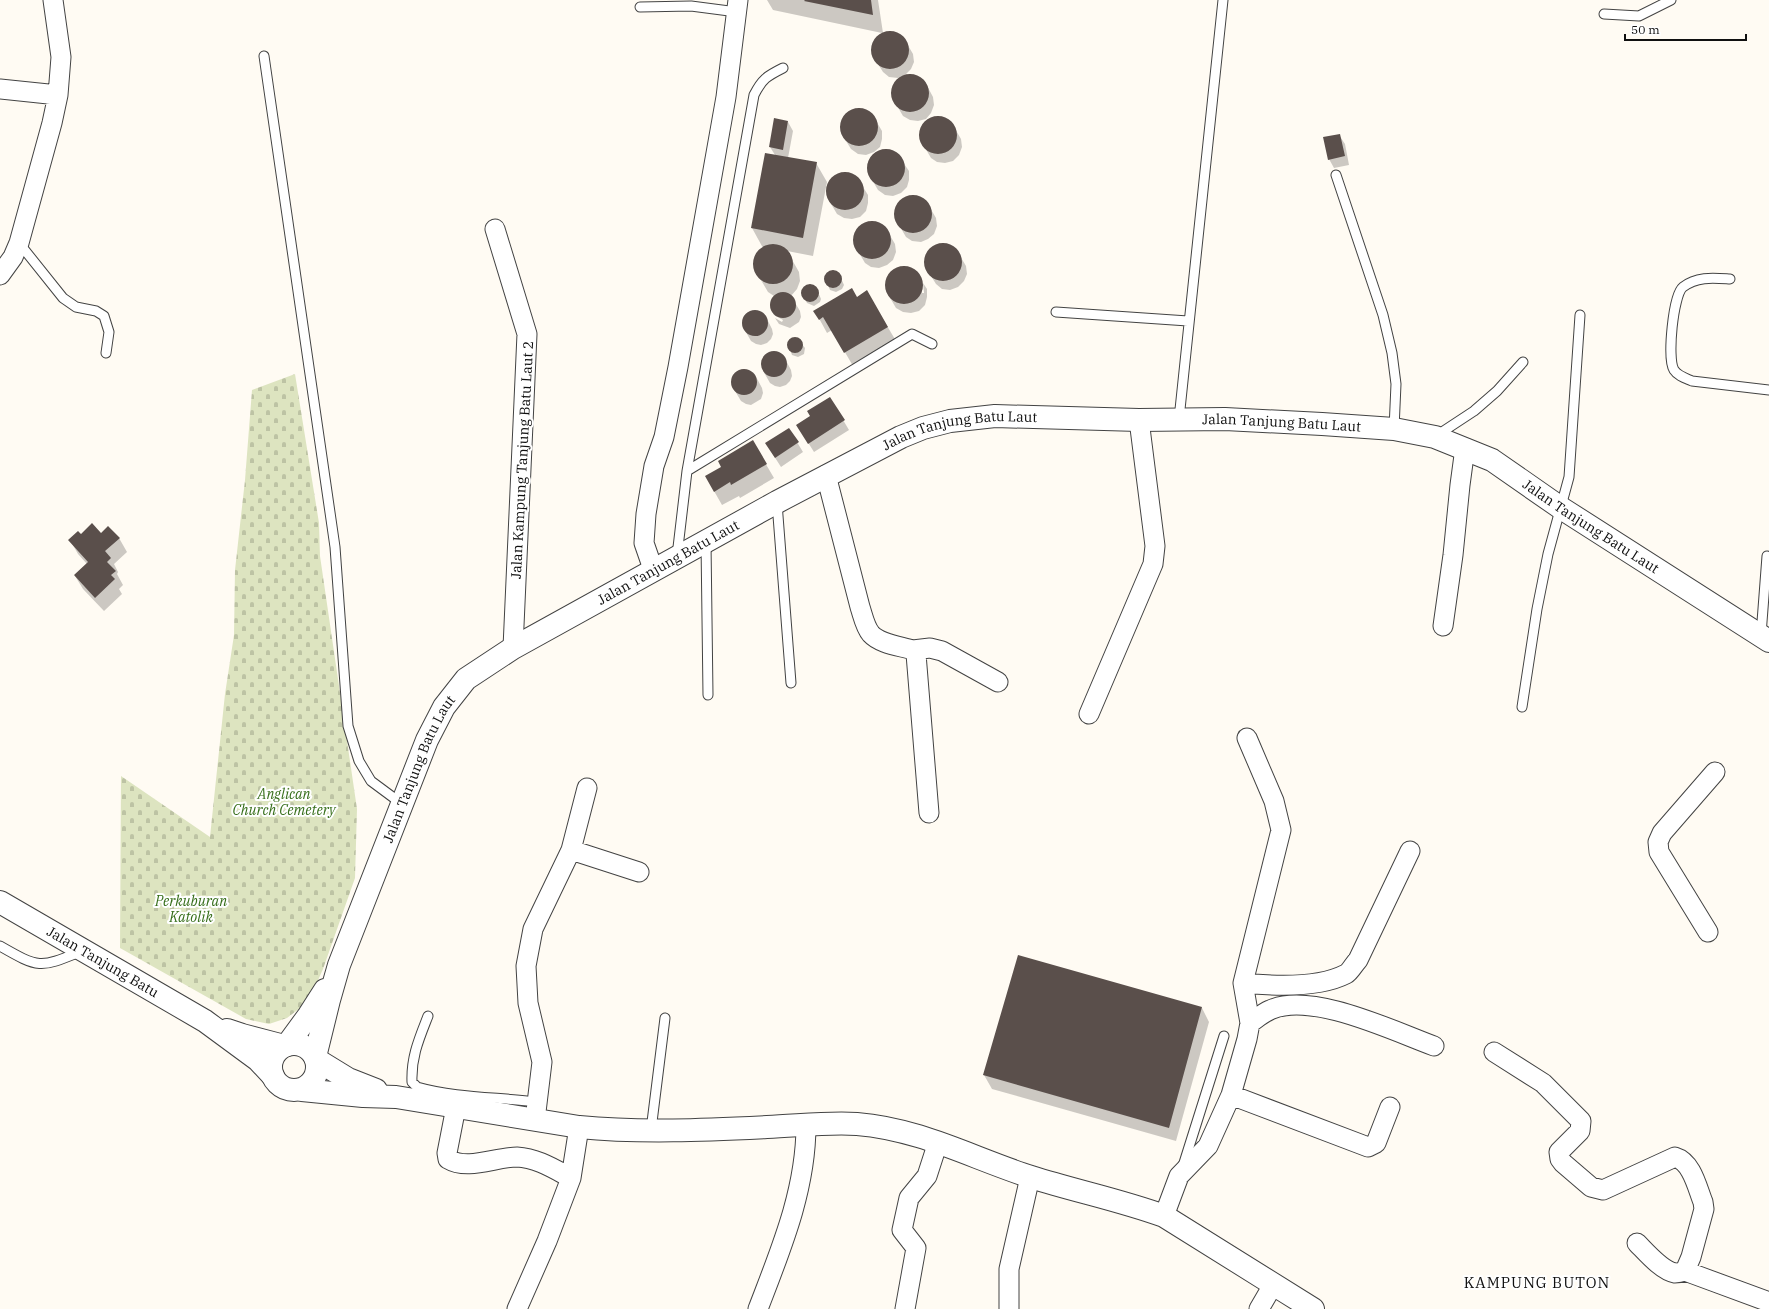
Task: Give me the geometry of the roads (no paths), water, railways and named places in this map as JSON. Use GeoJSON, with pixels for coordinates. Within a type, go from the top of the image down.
{"type":"FeatureCollection","features":[{"type":"Feature","properties":{"kind":"street"},"geometry":{"type":"LineString","coordinates":[[0,275],[13,257],[19,244],[52,123],[58,95],[61,58],[53,0]]}},
{"type":"Feature","properties":{"kind":"street"},"geometry":{"type":"LineString","coordinates":[[653,569],[644,543],[646,514],[654,466],[664,437],[678,367],[726,97],[737,6]]}},
{"type":"Feature","properties":{"kind":"street"},"geometry":{"type":"LineString","coordinates":[[0,89],[58,95]]}},
{"type":"Feature","properties":{"kind":"street","name":"Jalan Kampung Tanjung Batu Laut 2"},"geometry":{"type":"LineString","coordinates":[[495,229],[527,334],[513,648]]}},
{"type":"Feature","properties":{"kind":"street","name":"Jalan Tanjung Batu Laut"},"geometry":{"type":"LineString","coordinates":[[316,1059],[329,1000],[339,965],[427,740],[444,707],[466,679],[513,648],[653,569],[706,542],[826,475],[900,437],[924,428],[950,421],[994,416],[1020,416],[1139,420],[1232,420],[1394,429],[1435,437],[1492,460],[1561,508],[1765,639]]}},
{"type":"Feature","properties":{"kind":"street"},"geometry":{"type":"LineString","coordinates":[[1089,714],[1153,564],[1155,546],[1139,420]]}},
{"type":"Feature","properties":{"kind":"street"},"geometry":{"type":"LineString","coordinates":[[1443,626],[1453,555],[1465,448]]}},
{"type":"Feature","properties":{"kind":"street"},"geometry":{"type":"LineString","coordinates":[[826,475],[860,607],[867,626],[872,634],[878,639],[913,650],[930,648],[942,651],[998,682]]}},
{"type":"Feature","properties":{"kind":"street"},"geometry":{"type":"LineString","coordinates":[[913,650],[918,659],[929,813]]}},
{"type":"Feature","properties":{"kind":"street"},"geometry":{"type":"LineString","coordinates":[[1164,1216],[1179,1176],[1208,1146],[1231,1095],[1250,1023],[1243,983],[1281,830],[1274,801],[1246,738]]}},
{"type":"Feature","properties":{"kind":"street"},"geometry":{"type":"LineString","coordinates":[[1708,932],[1659,852],[1658,842],[1662,833],[1715,772]]}},
{"type":"Feature","properties":{"kind":"street"},"geometry":{"type":"LineString","coordinates":[[536,1111],[542,1062],[528,1003],[526,966],[533,929],[571,850],[587,788]]}},
{"type":"Feature","properties":{"kind":"street"},"geometry":{"type":"LineString","coordinates":[[571,850],[639,872]]}},
{"type":"Feature","properties":{"kind":"street"},"geometry":{"type":"LineString","coordinates":[[1243,983],[1265,985],[1313,984],[1347,974],[1358,960],[1410,851]]}},
{"type":"Feature","properties":{"kind":"street","name":"Jalan Tanjung Batu"},"geometry":{"type":"LineString","coordinates":[[0,902],[205,1021],[258,1060],[273,1076]]}},
{"type":"Feature","properties":{"kind":"street","name":"Jalan Tanjung Batu Laut"},"geometry":{"type":"LineString","coordinates":[[286,1046],[309,1015],[339,965]]}},
{"type":"Feature","properties":{"kind":"street"},"geometry":{"type":"LineString","coordinates":[[1250,1023],[1270,1010],[1299,1004],[1333,1009],[1434,1046]]}},
{"type":"Feature","properties":{"kind":"street","name":"Jalan Tanjung Batu"},"geometry":{"type":"LineString","coordinates":[[205,1021],[242,1035],[286,1046]]}},
{"type":"Feature","properties":{"kind":"street"},"geometry":{"type":"LineString","coordinates":[[302,1090],[309,1086],[317,1074],[316,1059],[312,1052],[300,1045],[286,1046],[278,1050],[272,1062],[273,1076],[281,1087],[288,1090],[396,1097],[456,1107],[536,1111],[579,1128],[604,1130],[857,1124],[916,1134],[1030,1176],[1164,1216],[1224,1252],[1273,1285],[1314,1309]]}},
{"type":"Feature","properties":{"kind":"street"},"geometry":{"type":"LineString","coordinates":[[1494,1052],[1543,1083],[1581,1121],[1580,1131],[1560,1152],[1560,1159],[1591,1187],[1603,1190],[1675,1157],[1682,1159],[1688,1165],[1703,1202],[1704,1209],[1692,1257],[1685,1271]]}},
{"type":"Feature","properties":{"kind":"street"},"geometry":{"type":"LineString","coordinates":[[316,1059],[348,1079],[396,1097]]}},
{"type":"Feature","properties":{"kind":"street"},"geometry":{"type":"LineString","coordinates":[[1231,1095],[1368,1147],[1376,1143],[1390,1107]]}},
{"type":"Feature","properties":{"kind":"street"},"geometry":{"type":"LineString","coordinates":[[456,1107],[447,1153],[448,1159],[455,1163],[466,1164],[503,1157],[519,1157],[535,1160],[571,1178]]}},
{"type":"Feature","properties":{"kind":"street"},"geometry":{"type":"LineString","coordinates":[[758,1309],[792,1217],[804,1163],[806,1125]]}},
{"type":"Feature","properties":{"kind":"street"},"geometry":{"type":"LineString","coordinates":[[517,1309],[547,1241],[571,1178],[579,1128]]}},
{"type":"Feature","properties":{"kind":"street"},"geometry":{"type":"LineString","coordinates":[[905,1309],[916,1248],[902,1230],[909,1198],[927,1176],[938,1142]]}},
{"type":"Feature","properties":{"kind":"street"},"geometry":{"type":"LineString","coordinates":[[1009,1309],[1009,1269],[1030,1176]]}},
{"type":"Feature","properties":{"kind":"street"},"geometry":{"type":"LineString","coordinates":[[1637,1243],[1655,1261],[1675,1273],[1685,1271],[1769,1302]]}},
{"type":"Feature","properties":{"kind":"street"},"geometry":{"type":"LineString","coordinates":[[1259,1309],[1273,1285]]}},
{"type":"Feature","properties":{"kind":"lane"},"geometry":{"type":"LineString","coordinates":[[1179,419],[1188,321],[1223,0]]}},
{"type":"Feature","properties":{"kind":"lane"},"geometry":{"type":"LineString","coordinates":[[1604,14],[1639,16],[1670,0]]}},
{"type":"Feature","properties":{"kind":"lane"},"geometry":{"type":"LineString","coordinates":[[640,7],[737,6]]}},
{"type":"Feature","properties":{"kind":"lane"},"geometry":{"type":"LineString","coordinates":[[264,56],[334,547],[348,726],[359,761],[371,781],[402,804]]}},
{"type":"Feature","properties":{"kind":"lane"},"geometry":{"type":"LineString","coordinates":[[677,557],[687,471],[754,95],[760,83],[769,75],[783,68]]}},
{"type":"Feature","properties":{"kind":"lane"},"geometry":{"type":"LineString","coordinates":[[1336,175],[1383,315],[1392,353],[1396,384],[1394,429]]}},
{"type":"Feature","properties":{"kind":"lane"},"geometry":{"type":"LineString","coordinates":[[19,244],[63,298],[76,307],[96,311],[104,316],[109,332],[106,353]]}},
{"type":"Feature","properties":{"kind":"lane"},"geometry":{"type":"LineString","coordinates":[[1730,279],[1712,278],[1694,280],[1682,288],[1676,301],[1670,356],[1673,369],[1680,376],[1692,381],[1769,390]]}},
{"type":"Feature","properties":{"kind":"lane"},"geometry":{"type":"LineString","coordinates":[[1056,312],[1188,321]]}},
{"type":"Feature","properties":{"kind":"lane"},"geometry":{"type":"LineString","coordinates":[[1522,707],[1537,609],[1548,554],[1569,477],[1580,315]]}},
{"type":"Feature","properties":{"kind":"lane"},"geometry":{"type":"LineString","coordinates":[[687,471],[912,334],[932,344]]}},
{"type":"Feature","properties":{"kind":"lane"},"geometry":{"type":"LineString","coordinates":[[1435,437],[1474,411],[1497,391],[1523,362]]}},
{"type":"Feature","properties":{"kind":"lane"},"geometry":{"type":"LineString","coordinates":[[777,502],[792,683]]}},
{"type":"Feature","properties":{"kind":"lane"},"geometry":{"type":"LineString","coordinates":[[706,542],[708,695]]}},
{"type":"Feature","properties":{"kind":"lane"},"geometry":{"type":"LineString","coordinates":[[1765,639],[1768,556]]}},
{"type":"Feature","properties":{"kind":"lane"},"geometry":{"type":"LineString","coordinates":[[0,946],[33,963],[43,965],[56,962],[83,951]]}},
{"type":"Feature","properties":{"kind":"lane"},"geometry":{"type":"LineString","coordinates":[[428,1016],[414,1051],[411,1067],[412,1082],[417,1087],[471,1097],[499,1098],[536,1111]]}},
{"type":"Feature","properties":{"kind":"lane"},"geometry":{"type":"LineString","coordinates":[[651,1130],[666,1018]]}},
{"type":"Feature","properties":{"kind":"lane"},"geometry":{"type":"LineString","coordinates":[[1179,1176],[1224,1036]]}},
{"type":"Feature","properties":{"kind":"district","name":"KAMPUNG BUTON"},"geometry":{"type":"Point","coordinates":[1537,1282]}},
{"type":"Feature","properties":{"kind":"park label","name":"Anglican Church Cemetery"},"geometry":{"type":"Point","coordinates":[284,802]}},
{"type":"Feature","properties":{"kind":"park label","name":"Perkuburan Katolik"},"geometry":{"type":"Point","coordinates":[191,910]}}]}
